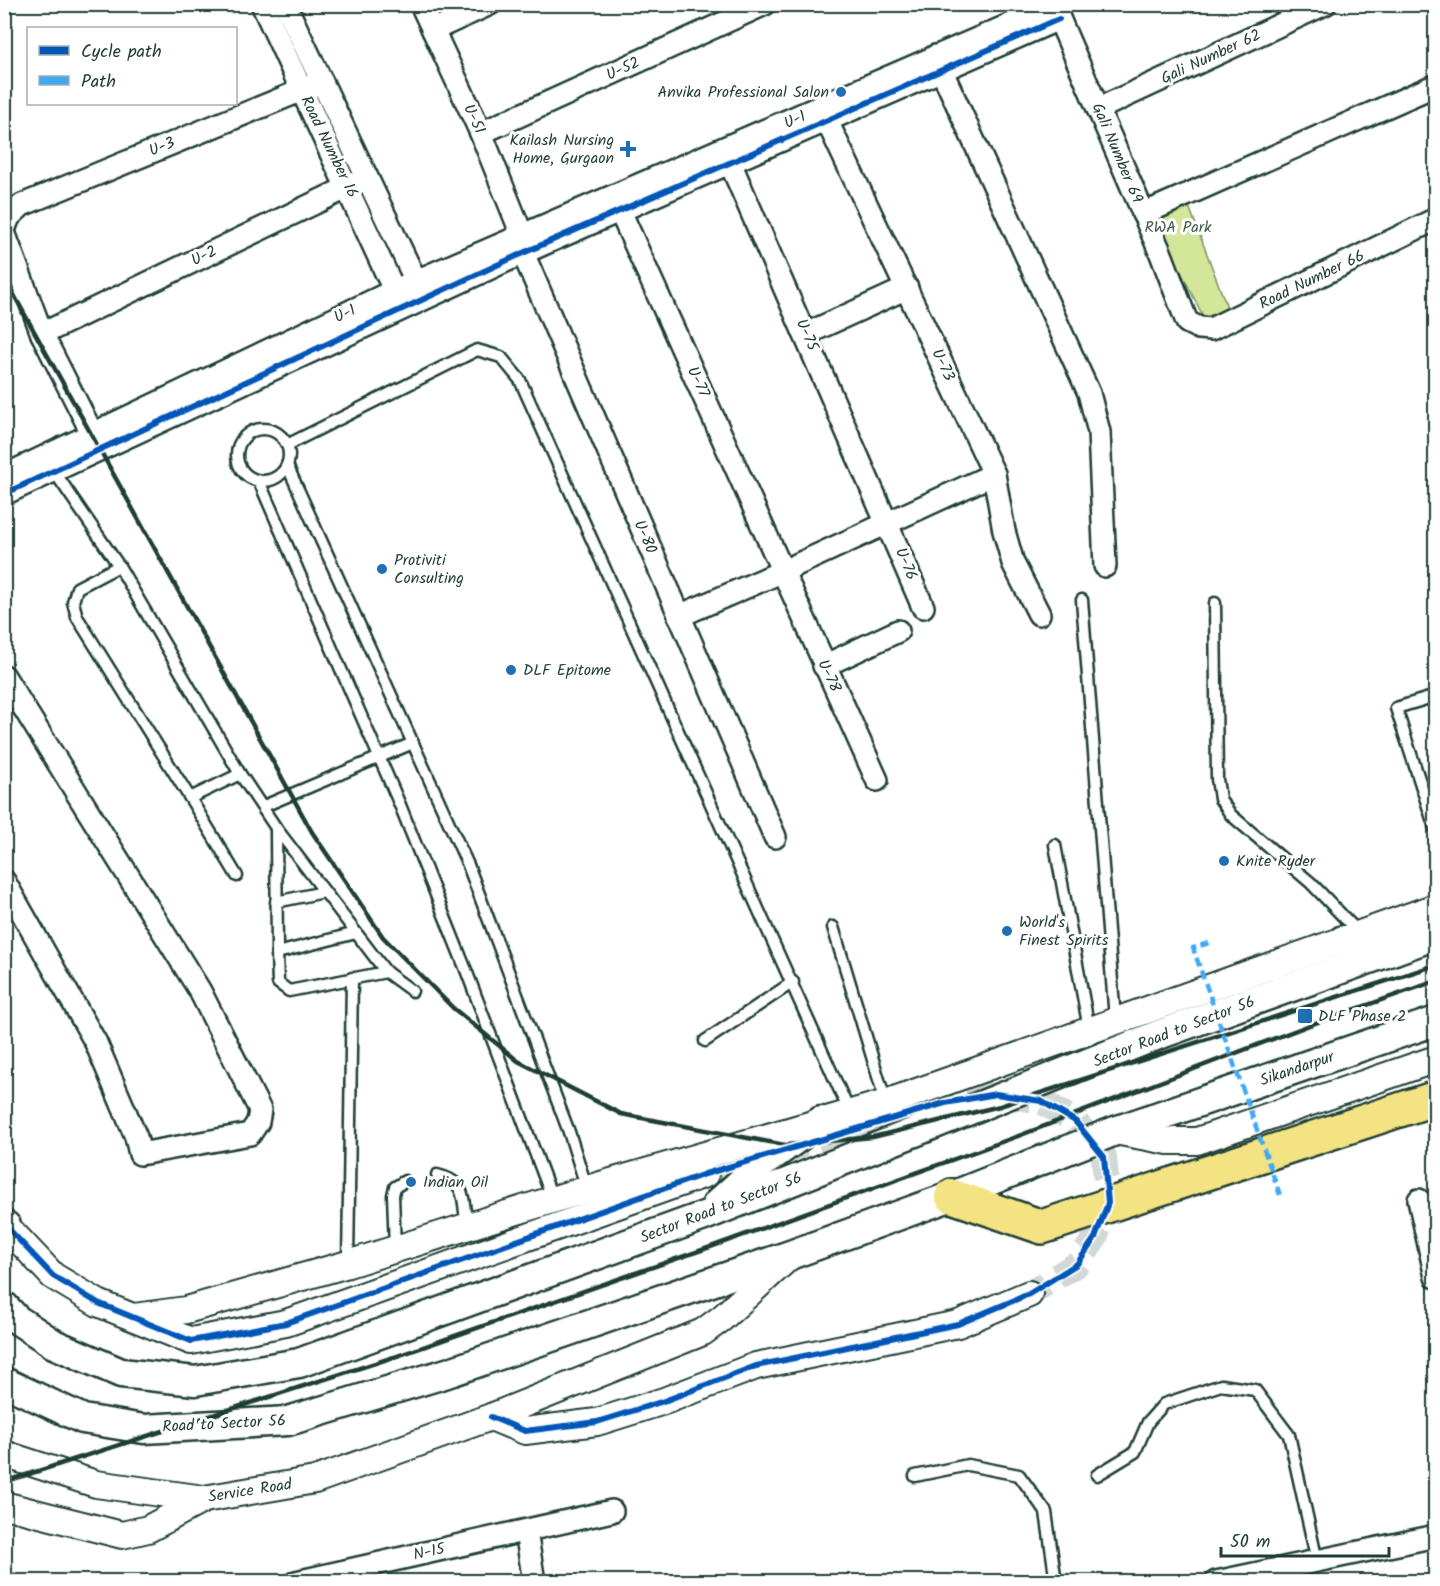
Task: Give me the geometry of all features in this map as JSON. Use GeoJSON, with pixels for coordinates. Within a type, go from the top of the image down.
{"type":"FeatureCollection","features":[{"type":"Feature","properties":{"kind":"main road","name":"Sector Road to Sector 56"},"geometry":{"type":"LineString","coordinates":[[4,1306],[16,1319],[54,1344],[121,1373],[195,1381],[299,1363],[704,1216],[1158,1035],[1436,935]]}},
{"type":"Feature","properties":{"kind":"main road"},"geometry":{"type":"LineString","coordinates":[[1352,937],[1394,950]]}},
{"type":"Feature","properties":{"kind":"main road","name":"Sikandarpur"},"geometry":{"type":"LineString","coordinates":[[952,1196],[1115,1131],[1433,1022]]}},
{"type":"Feature","properties":{"kind":"main road"},"geometry":{"type":"LineString","coordinates":[[790,1255],[952,1196],[1042,1227],[1436,1098]]}},
{"type":"Feature","properties":{"kind":"main road"},"geometry":{"type":"LineString","coordinates":[[704,1216],[761,1164],[821,1121]]}},
{"type":"Feature","properties":{"kind":"main road","name":"Road to Sector 56"},"geometry":{"type":"LineString","coordinates":[[4,1382],[83,1419],[144,1429],[288,1422],[447,1373],[790,1255]]}},
{"type":"Feature","properties":{"kind":"street","name":"Road Number 16"},"geometry":{"type":"LineString","coordinates":[[262,4],[301,90],[420,289]]}},
{"type":"Feature","properties":{"kind":"street","name":"Road Number 16"},"geometry":{"type":"LineString","coordinates":[[285,4],[322,82],[398,300]]}},
{"type":"Feature","properties":{"kind":"street","name":"U-51"},"geometry":{"type":"LineString","coordinates":[[421,4],[481,133],[529,245]]}},
{"type":"Feature","properties":{"kind":"street"},"geometry":{"type":"LineString","coordinates":[[433,30],[490,4]]}},
{"type":"Feature","properties":{"kind":"street","name":"U-52"},"geometry":{"type":"LineString","coordinates":[[481,133],[765,4]]}},
{"type":"Feature","properties":{"kind":"street","name":"Gali Number 62"},"geometry":{"type":"LineString","coordinates":[[1098,109],[1325,4]]}},
{"type":"Feature","properties":{"kind":"street","name":"Gali Number 69"},"geometry":{"type":"LineString","coordinates":[[1055,10],[1187,322]]}},
{"type":"Feature","properties":{"kind":"street","name":"U-1"},"geometry":{"type":"LineString","coordinates":[[4,476],[420,289],[529,245],[623,201],[1055,10]]}},
{"type":"Feature","properties":{"kind":"street"},"geometry":{"type":"LineString","coordinates":[[937,62],[1089,393],[1099,432],[1105,566]]}},
{"type":"Feature","properties":{"kind":"street","name":"U-1"},"geometry":{"type":"LineString","coordinates":[[728,156],[827,121],[937,62]]}},
{"type":"Feature","properties":{"kind":"street","name":"U-3"},"geometry":{"type":"LineString","coordinates":[[4,231],[9,217],[22,205],[322,82]]}},
{"type":"Feature","properties":{"kind":"street"},"geometry":{"type":"LineString","coordinates":[[1143,214],[1436,85]]}},
{"type":"Feature","properties":{"kind":"street","name":"U-73"},"geometry":{"type":"LineString","coordinates":[[827,121],[994,474],[1004,531],[1013,563],[1039,614]]}},
{"type":"Feature","properties":{"kind":"street","name":"U-75"},"geometry":{"type":"LineString","coordinates":[[728,156],[888,522]]}},
{"type":"Feature","properties":{"kind":"street","name":"U-2"},"geometry":{"type":"LineString","coordinates":[[42,334],[357,182]]}},
{"type":"Feature","properties":{"kind":"street","name":"U-77"},"geometry":{"type":"LineString","coordinates":[[623,201],[755,505],[781,572]]}},
{"type":"Feature","properties":{"kind":"street","name":"Road Number 66"},"geometry":{"type":"LineString","coordinates":[[1187,322],[1199,328],[1211,329],[1436,219]]}},
{"type":"Feature","properties":{"kind":"street"},"geometry":{"type":"LineString","coordinates":[[4,231],[42,334],[93,435]]}},
{"type":"Feature","properties":{"kind":"street","name":"U-80"},"geometry":{"type":"LineString","coordinates":[[529,245],[679,616],[774,837]]}},
{"type":"Feature","properties":{"kind":"street"},"geometry":{"type":"LineString","coordinates":[[806,334],[907,288]]}},
{"type":"Feature","properties":{"kind":"street"},"geometry":{"type":"LineString","coordinates":[[4,494],[398,300]]}},
{"type":"Feature","properties":{"kind":"street"},"geometry":{"type":"LineString","coordinates":[[679,616],[781,572],[994,474]]}},
{"type":"Feature","properties":{"kind":"street","name":"U-76"},"geometry":{"type":"LineString","coordinates":[[888,522],[923,607]]}},
{"type":"Feature","properties":{"kind":"street","name":"U-78"},"geometry":{"type":"LineString","coordinates":[[781,572],[877,780]]}},
{"type":"Feature","properties":{"kind":"street"},"geometry":{"type":"LineString","coordinates":[[824,666],[898,631]]}},
{"type":"Feature","properties":{"kind":"street"},"geometry":{"type":"LineString","coordinates":[[4,676],[200,991],[260,1110],[258,1122],[250,1134],[140,1154],[136,1137],[96,1043],[4,882]]}},
{"type":"Feature","properties":{"kind":"street"},"geometry":{"type":"LineString","coordinates":[[134,1317],[186,1310],[348,1264],[395,1248],[467,1229],[587,1188],[886,1103],[1115,1019],[1436,907]]}},
{"type":"Feature","properties":{"kind":"street"},"geometry":{"type":"LineString","coordinates":[[1115,1131],[1167,1141],[1197,1141],[1436,1059]]}},
{"type":"Feature","properties":{"kind":"street"},"geometry":{"type":"LineString","coordinates":[[5,1225],[53,1276],[98,1303],[191,1341],[286,1323],[705,1174]]}},
{"type":"Feature","properties":{"kind":"street"},"geometry":{"type":"LineString","coordinates":[[1419,1200],[1436,1277]]}},
{"type":"Feature","properties":{"kind":"street","name":"Service Road"},"geometry":{"type":"LineString","coordinates":[[4,1454],[96,1484],[204,1499],[315,1480],[491,1417],[703,1332],[722,1318],[790,1255]]}},
{"type":"Feature","properties":{"kind":"street"},"geometry":{"type":"LineString","coordinates":[[491,1417],[525,1431],[597,1422],[664,1401],[756,1366],[958,1324],[1029,1294]]}},
{"type":"Feature","properties":{"kind":"street"},"geometry":{"type":"LineString","coordinates":[[4,1505],[123,1535],[148,1529],[204,1499]]}},
{"type":"Feature","properties":{"kind":"street","name":"N-15"},"geometry":{"type":"LineString","coordinates":[[296,1581],[612,1511]]}},
{"type":"Feature","properties":{"kind":"street"},"geometry":{"type":"LineString","coordinates":[[526,1531],[534,1581]]}},
{"type":"Feature","properties":{"kind":"street"},"geometry":{"type":"LineString","coordinates":[[1215,1581],[1436,1536]]}},
{"type":"Feature","properties":{"kind":"lane"},"geometry":{"type":"LineString","coordinates":[[287,445],[477,350],[501,357],[520,380],[793,982],[850,1113]]}},
{"type":"Feature","properties":{"kind":"lane"},"geometry":{"type":"LineString","coordinates":[[263,429],[282,436],[287,445],[290,455],[287,465],[273,480],[259,481],[244,474],[239,465],[239,445],[244,437],[263,429]]}},
{"type":"Feature","properties":{"kind":"lane"},"geometry":{"type":"LineString","coordinates":[[287,465],[468,865],[569,1132],[587,1188]]}},
{"type":"Feature","properties":{"kind":"lane"},"geometry":{"type":"LineString","coordinates":[[54,471],[119,566],[240,774],[264,806],[276,828],[386,972],[411,991]]}},
{"type":"Feature","properties":{"kind":"lane"},"geometry":{"type":"LineString","coordinates":[[259,481],[380,758],[466,970],[553,1201]]}},
{"type":"Feature","properties":{"kind":"lane"},"geometry":{"type":"LineString","coordinates":[[119,566],[77,588],[73,602],[77,617],[237,876]]}},
{"type":"Feature","properties":{"kind":"lane"},"geometry":{"type":"LineString","coordinates":[[1082,600],[1115,1019]]}},
{"type":"Feature","properties":{"kind":"lane"},"geometry":{"type":"LineString","coordinates":[[1215,603],[1217,779],[1221,799],[1232,815],[1311,883],[1352,937]]}},
{"type":"Feature","properties":{"kind":"lane"},"geometry":{"type":"LineString","coordinates":[[1436,696],[1396,708],[1436,831]]}},
{"type":"Feature","properties":{"kind":"lane"},"geometry":{"type":"LineString","coordinates":[[264,806],[413,743]]}},
{"type":"Feature","properties":{"kind":"lane"},"geometry":{"type":"LineString","coordinates":[[190,798],[240,774]]}},
{"type":"Feature","properties":{"kind":"lane"},"geometry":{"type":"LineString","coordinates":[[276,828],[278,983],[289,991],[386,972]]}},
{"type":"Feature","properties":{"kind":"lane"},"geometry":{"type":"LineString","coordinates":[[1055,844],[1089,1029]]}},
{"type":"Feature","properties":{"kind":"lane"},"geometry":{"type":"LineString","coordinates":[[276,902],[324,892]]}},
{"type":"Feature","properties":{"kind":"lane"},"geometry":{"type":"LineString","coordinates":[[833,927],[886,1103]]}},
{"type":"Feature","properties":{"kind":"lane"},"geometry":{"type":"LineString","coordinates":[[277,952],[356,933]]}},
{"type":"Feature","properties":{"kind":"lane"},"geometry":{"type":"LineString","coordinates":[[348,1264],[352,978]]}},
{"type":"Feature","properties":{"kind":"lane"},"geometry":{"type":"LineString","coordinates":[[705,1041],[793,982]]}},
{"type":"Feature","properties":{"kind":"lane"},"geometry":{"type":"LineString","coordinates":[[437,1175],[453,1179],[459,1184],[467,1229]]}},
{"type":"Feature","properties":{"kind":"lane"},"geometry":{"type":"LineString","coordinates":[[395,1248],[393,1196],[395,1187],[405,1181]]}},
{"type":"Feature","properties":{"kind":"lane"},"geometry":{"type":"LineString","coordinates":[[1097,1476],[1135,1452],[1148,1422],[1164,1404],[1221,1385],[1255,1390],[1288,1435],[1317,1561]]}},
{"type":"Feature","properties":{"kind":"lane"},"geometry":{"type":"LineString","coordinates":[[915,1476],[968,1465],[1019,1475],[1046,1512],[1056,1581]]}},
{"type":"Feature","properties":{"kind":"green space","name":"RWA Park"},"geometry":{"type":"Polygon","coordinates":[[[1187,201],[1230,315],[1209,328],[1154,218],[1187,201]]]}},
{"type":"Feature","properties":{"kind":"tunnel"},"geometry":{"type":"LineString","coordinates":[[705,1174],[945,1103],[996,1094],[1041,1101],[1075,1121],[1104,1157],[1108,1203],[1095,1238],[1077,1264],[1029,1294]]}},
{"type":"Feature","properties":{"kind":"railway"},"geometry":{"type":"LineString","coordinates":[[4,277],[312,832],[383,937],[453,1008],[518,1061],[621,1114],[785,1145],[873,1137],[1000,1106],[1436,965]]}},
{"type":"Feature","properties":{"kind":"railway"},"geometry":{"type":"LineString","coordinates":[[4,1482],[394,1357],[713,1246],[1021,1135],[1307,1026],[1436,981]]}},
{"type":"Feature","properties":{"kind":"marked path"},"geometry":{"type":"LineString","coordinates":[[1209,943],[1193,948],[1280,1195]]}},
{"type":"Feature","properties":{"kind":"cycle path"},"geometry":{"type":"LineString","coordinates":[[4,494],[523,253],[1059,19]]}},
{"type":"Feature","properties":{"kind":"cycle path"},"geometry":{"type":"LineString","coordinates":[[4,1224],[53,1276],[98,1303],[191,1341],[286,1323],[705,1174],[945,1103],[996,1094],[1041,1101],[1075,1121],[1104,1157],[1108,1203],[1095,1238],[1077,1264],[1029,1294],[958,1324],[756,1366],[664,1401],[597,1422],[525,1431],[491,1417]]}},
{"type":"Feature","properties":{"kind":"place","name":"Anvika Professional Salon"},"geometry":{"type":"Point","coordinates":[841,92]}},
{"type":"Feature","properties":{"kind":"place","name":"Kailash Nursing Home, Gurgaon"},"geometry":{"type":"Point","coordinates":[628,149]}},
{"type":"Feature","properties":{"kind":"place","name":"Protiviti Consulting"},"geometry":{"type":"Point","coordinates":[382,569]}},
{"type":"Feature","properties":{"kind":"place","name":"DLF Epitome"},"geometry":{"type":"Point","coordinates":[511,670]}},
{"type":"Feature","properties":{"kind":"place","name":"Knite Ryder"},"geometry":{"type":"Point","coordinates":[1224,861]}},
{"type":"Feature","properties":{"kind":"place","name":"World's Finest Spirits"},"geometry":{"type":"Point","coordinates":[1007,931]}},
{"type":"Feature","properties":{"kind":"place","name":"DLF Phase 2"},"geometry":{"type":"Point","coordinates":[1305,1016]}},
{"type":"Feature","properties":{"kind":"place","name":"Indian Oil"},"geometry":{"type":"Point","coordinates":[411,1182]}}]}
